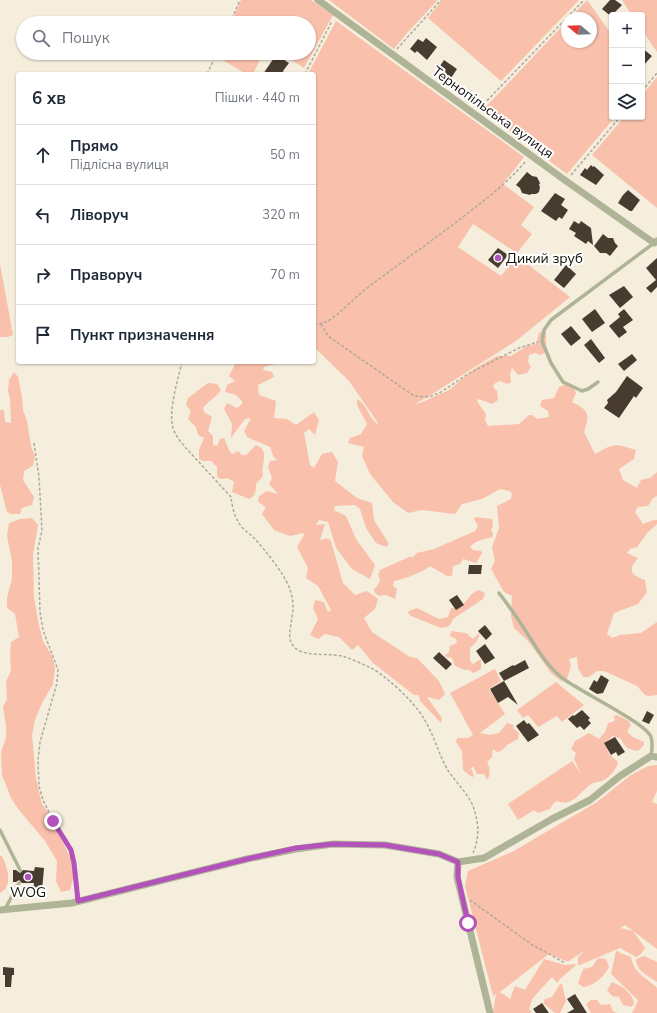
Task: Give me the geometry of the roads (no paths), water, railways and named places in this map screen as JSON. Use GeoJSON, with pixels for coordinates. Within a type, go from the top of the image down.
{"type":"FeatureCollection","features":[{"type":"Feature","properties":{"kind":"street","name":"Тернопільська вулиця"},"geometry":{"type":"LineString","coordinates":[[318,0],[566,181],[655,242]]}},
{"type":"Feature","properties":{"kind":"street"},"geometry":{"type":"LineString","coordinates":[[2,910],[78,901],[296,848],[333,844],[385,845],[439,854],[458,862],[484,858],[552,819],[590,800],[620,776],[654,756]]}},
{"type":"Feature","properties":{"kind":"street"},"geometry":{"type":"LineString","coordinates":[[458,862],[458,877],[462,897],[490,1013]]}},
{"type":"Feature","properties":{"kind":"lane"},"geometry":{"type":"LineString","coordinates":[[598,382],[582,391],[563,382],[551,363],[542,341],[544,330],[551,320],[655,242]]}},
{"type":"Feature","properties":{"kind":"lane"},"geometry":{"type":"LineString","coordinates":[[499,593],[513,611],[546,662],[564,680],[617,711],[646,731],[651,736],[654,756]]}},
{"type":"Feature","properties":{"kind":"lane"},"geometry":{"type":"LineString","coordinates":[[0,830],[20,870]]}},
{"type":"Feature","properties":{"kind":"lane"},"geometry":{"type":"LineString","coordinates":[[2,910],[19,883]]}},
{"type":"Feature","properties":{"kind":"place","name":"Дикий зруб"},"geometry":{"type":"Point","coordinates":[498,258]}},
{"type":"Feature","properties":{"kind":"place","name":"WOG"},"geometry":{"type":"Point","coordinates":[28,877]}}]}
